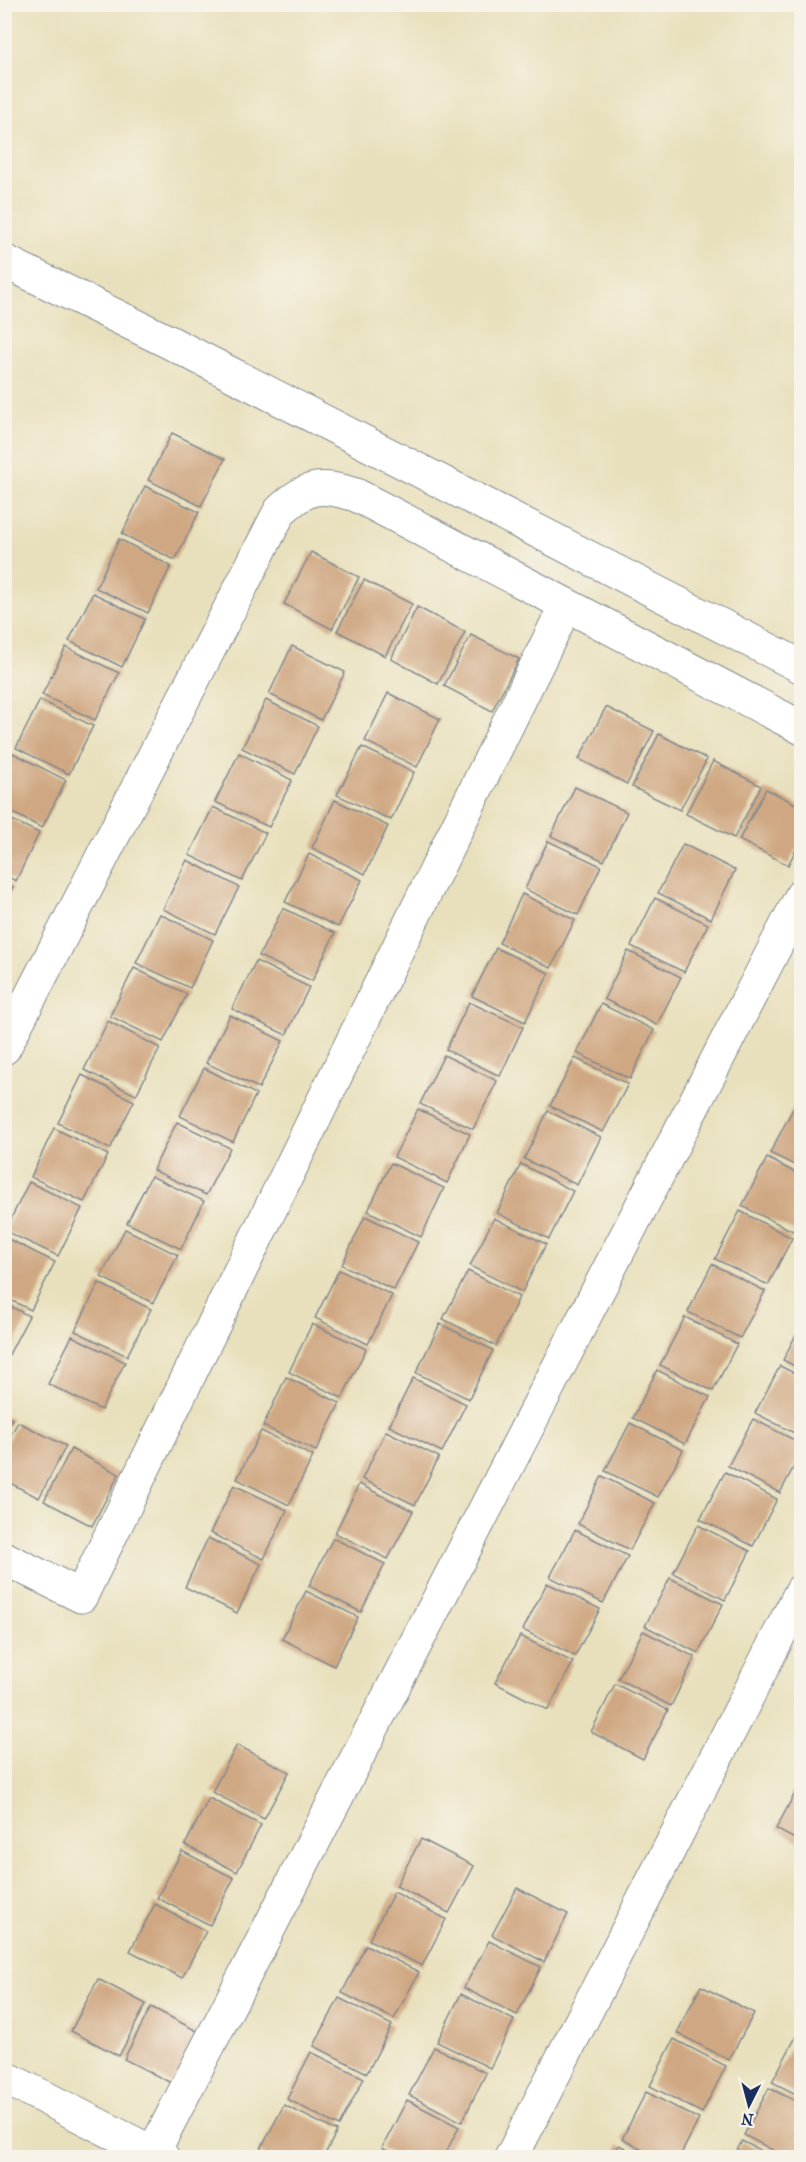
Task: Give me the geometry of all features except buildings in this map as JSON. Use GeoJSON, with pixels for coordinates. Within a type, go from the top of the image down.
{"type":"FeatureCollection","features":[{"type":"Feature","properties":{"kind":"street"},"geometry":{"type":"LineString","coordinates":[[4,261],[178,346],[801,667]]}},
{"type":"Feature","properties":{"kind":"street"},"geometry":{"type":"LineString","coordinates":[[4,1048],[280,511],[294,498],[311,489],[333,488],[356,495],[801,728]]}},
{"type":"Feature","properties":{"kind":"street"},"geometry":{"type":"LineString","coordinates":[[4,1558],[81,1596],[566,605]]}},
{"type":"Feature","properties":{"kind":"street"},"geometry":{"type":"LineString","coordinates":[[4,2077],[158,2155],[801,895]]}},
{"type":"Feature","properties":{"kind":"street"},"geometry":{"type":"LineString","coordinates":[[512,2157],[801,1590]]}}]}
